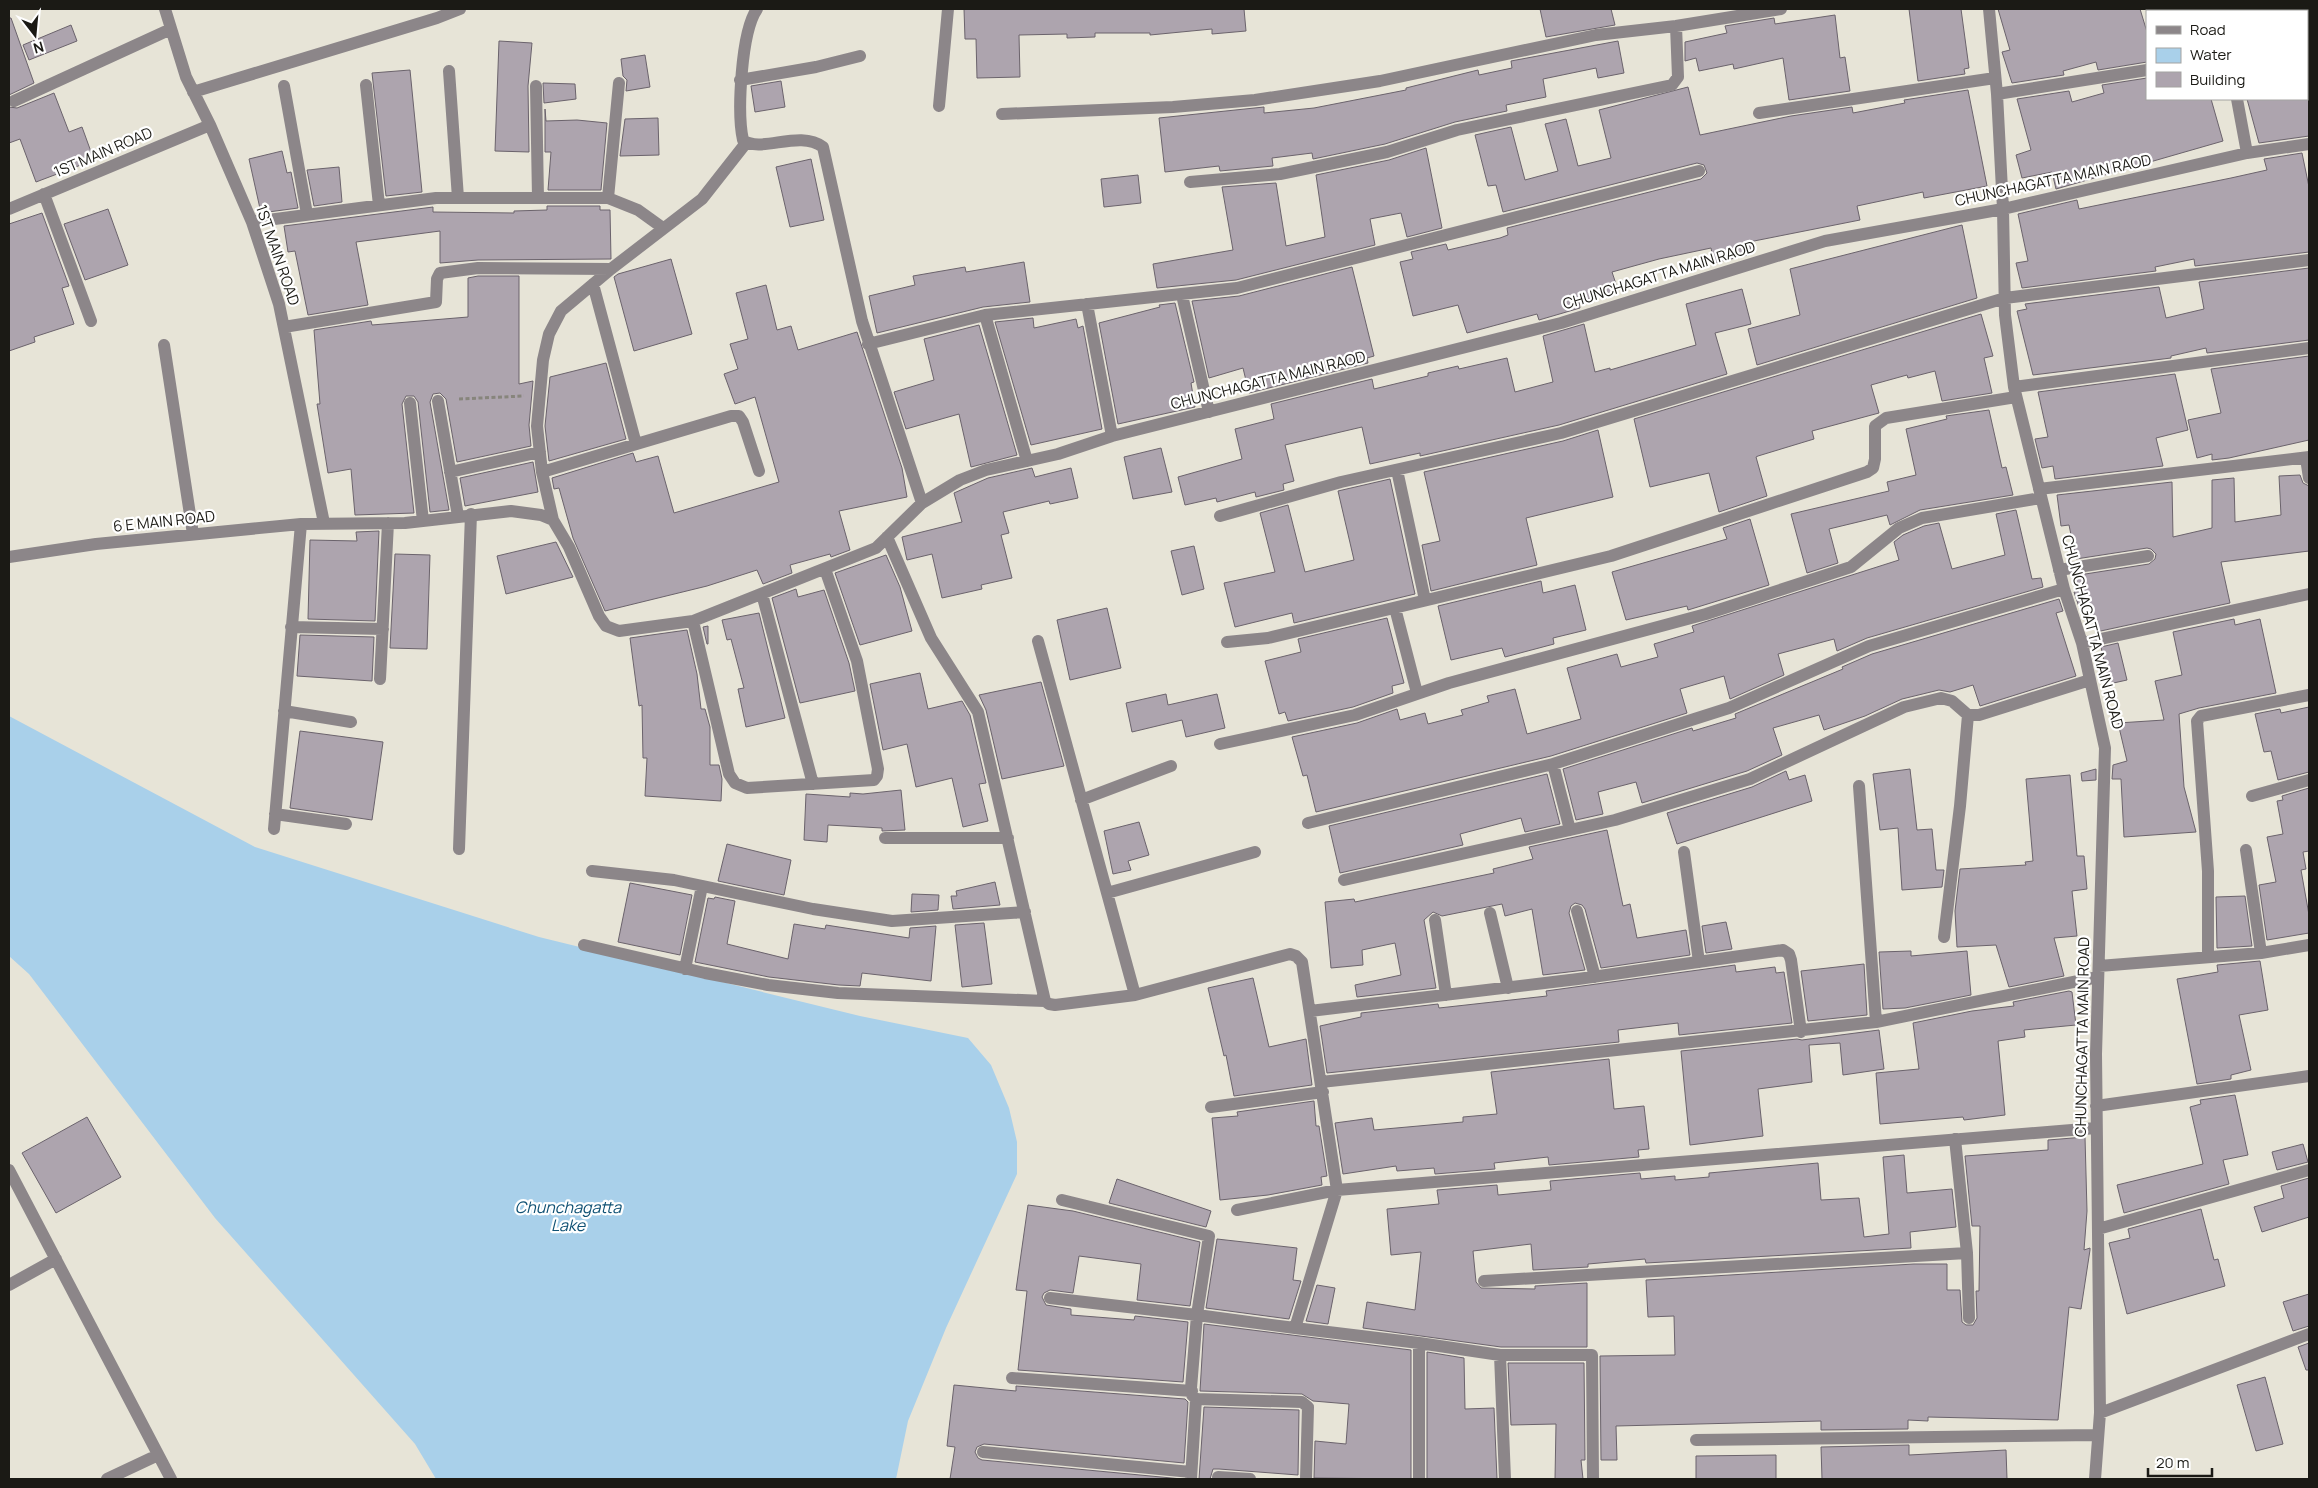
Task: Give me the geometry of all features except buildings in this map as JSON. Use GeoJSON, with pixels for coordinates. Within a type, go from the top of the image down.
{"type":"FeatureCollection","features":[{"type":"Feature","properties":{"kind":"street","name":"1ST MAIN ROAD"},"geometry":{"type":"LineString","coordinates":[[165,9],[186,77],[210,125],[252,222],[284,327],[324,523]]}},
{"type":"Feature","properties":{"kind":"street"},"geometry":{"type":"LineString","coordinates":[[193,92],[437,18],[460,9]]}},
{"type":"Feature","properties":{"kind":"street"},"geometry":{"type":"LineString","coordinates":[[757,9],[751,22],[740,80],[743,140],[746,143],[756,144],[805,139],[816,141],[823,147],[868,344],[922,503]]}},
{"type":"Feature","properties":{"kind":"street"},"geometry":{"type":"LineString","coordinates":[[939,106],[948,9]]}},
{"type":"Feature","properties":{"kind":"street"},"geometry":{"type":"LineString","coordinates":[[1002,114],[1173,107],[1255,100],[1380,81],[1596,35],[1676,26],[1738,12],[1781,9]]}},
{"type":"Feature","properties":{"kind":"street","name":"CHUNCHAGATTA MAIN ROAD"},"geometry":{"type":"LineString","coordinates":[[1989,9],[1997,94],[2005,298],[2015,392],[2064,589],[2082,643],[2106,748],[2098,971],[2096,1128],[2100,1413],[2095,1479]]}},
{"type":"Feature","properties":{"kind":"street"},"geometry":{"type":"LineString","coordinates":[[1190,182],[1280,174],[1387,152],[1457,130],[1672,85],[1678,77],[1676,26]]}},
{"type":"Feature","properties":{"kind":"street"},"geometry":{"type":"LineString","coordinates":[[14,101],[171,29]]}},
{"type":"Feature","properties":{"kind":"street"},"geometry":{"type":"LineString","coordinates":[[740,80],[816,67],[860,56]]}},
{"type":"Feature","properties":{"kind":"street"},"geometry":{"type":"LineString","coordinates":[[1997,94],[2146,70]]}},
{"type":"Feature","properties":{"kind":"street"},"geometry":{"type":"LineString","coordinates":[[448,71],[458,198]]}},
{"type":"Feature","properties":{"kind":"street"},"geometry":{"type":"LineString","coordinates":[[1759,113],[1996,78]]}},
{"type":"Feature","properties":{"kind":"street"},"geometry":{"type":"LineString","coordinates":[[608,198],[619,83]]}},
{"type":"Feature","properties":{"kind":"street"},"geometry":{"type":"LineString","coordinates":[[366,85],[379,205]]}},
{"type":"Feature","properties":{"kind":"street"},"geometry":{"type":"LineString","coordinates":[[284,86],[308,214]]}},
{"type":"Feature","properties":{"kind":"street"},"geometry":{"type":"LineString","coordinates":[[536,86],[538,198]]}},
{"type":"Feature","properties":{"kind":"street"},"geometry":{"type":"LineString","coordinates":[[2237,100],[2247,154]]}},
{"type":"Feature","properties":{"kind":"street","name":"1ST MAIN ROAD"},"geometry":{"type":"LineString","coordinates":[[9,209],[210,125]]}},
{"type":"Feature","properties":{"kind":"street","name":"CHUNCHAGATTA MAIN RAOD"},"geometry":{"type":"LineString","coordinates":[[746,143],[702,199],[611,268],[561,311],[549,334],[543,360],[537,426],[542,472],[553,520],[568,547],[599,616],[606,626],[619,632],[693,621],[876,548],[922,503],[960,480],[986,470],[1058,454],[1112,436],[1561,323],[1825,241],[2003,209],[2247,154],[2309,144]]}},
{"type":"Feature","properties":{"kind":"street"},"geometry":{"type":"LineString","coordinates":[[868,344],[985,316],[1182,295],[1246,286],[1699,171]]}},
{"type":"Feature","properties":{"kind":"street"},"geometry":{"type":"LineString","coordinates":[[44,194],[91,321]]}},
{"type":"Feature","properties":{"kind":"street"},"geometry":{"type":"LineString","coordinates":[[252,222],[436,198],[608,198],[638,210],[663,228]]}},
{"type":"Feature","properties":{"kind":"street"},"geometry":{"type":"LineString","coordinates":[[1220,516],[1396,470],[1561,433],[2005,298],[2309,260]]}},
{"type":"Feature","properties":{"kind":"street"},"geometry":{"type":"LineString","coordinates":[[284,327],[436,302],[437,280],[440,273],[478,268],[611,268]]}},
{"type":"Feature","properties":{"kind":"street"},"geometry":{"type":"LineString","coordinates":[[593,284],[636,444]]}},
{"type":"Feature","properties":{"kind":"street"},"geometry":{"type":"LineString","coordinates":[[1182,295],[1209,412]]}},
{"type":"Feature","properties":{"kind":"street"},"geometry":{"type":"LineString","coordinates":[[1087,304],[1112,436]]}},
{"type":"Feature","properties":{"kind":"street"},"geometry":{"type":"LineString","coordinates":[[985,316],[1027,461]]}},
{"type":"Feature","properties":{"kind":"street"},"geometry":{"type":"LineString","coordinates":[[164,345],[193,534]]}},
{"type":"Feature","properties":{"kind":"street"},"geometry":{"type":"LineString","coordinates":[[1227,642],[1268,638],[1611,556],[1867,472],[1873,468],[1875,459],[1875,426],[1886,418],[2015,392],[2309,348]]}},
{"type":"Feature","properties":{"kind":"street"},"geometry":{"type":"LineString","coordinates":[[438,401],[450,472],[464,515],[459,849]]}},
{"type":"Feature","properties":{"kind":"street"},"geometry":{"type":"LineString","coordinates":[[410,403],[423,520]]}},
{"type":"Feature","properties":{"kind":"street"},"geometry":{"type":"LineString","coordinates":[[542,472],[731,416],[740,416],[759,471]]}},
{"type":"Feature","properties":{"kind":"street"},"geometry":{"type":"LineString","coordinates":[[450,472],[540,452]]}},
{"type":"Feature","properties":{"kind":"street"},"geometry":{"type":"LineString","coordinates":[[1220,744],[1355,715],[1417,692],[1706,614],[1851,567],[1899,528],[1922,518],[2040,494],[2308,458],[2309,478]]}},
{"type":"Feature","properties":{"kind":"street"},"geometry":{"type":"LineString","coordinates":[[1396,470],[1425,600]]}},
{"type":"Feature","properties":{"kind":"street"},"geometry":{"type":"LineString","coordinates":[[324,523],[388,523],[511,511],[541,514],[553,520]]}},
{"type":"Feature","properties":{"kind":"street","name":"6 E MAIN ROAD"},"geometry":{"type":"LineString","coordinates":[[9,557],[96,544],[324,523]]}},
{"type":"Feature","properties":{"kind":"street"},"geometry":{"type":"LineString","coordinates":[[380,679],[388,523]]}},
{"type":"Feature","properties":{"kind":"street"},"geometry":{"type":"LineString","coordinates":[[274,829],[301,524]]}},
{"type":"Feature","properties":{"kind":"street"},"geometry":{"type":"LineString","coordinates":[[887,537],[931,638],[978,712],[1045,1001]]}},
{"type":"Feature","properties":{"kind":"street"},"geometry":{"type":"LineString","coordinates":[[2059,570],[2148,556]]}},
{"type":"Feature","properties":{"kind":"street"},"geometry":{"type":"LineString","coordinates":[[693,621],[729,774],[735,784],[747,788],[874,780],[878,769],[857,661],[825,568]]}},
{"type":"Feature","properties":{"kind":"street"},"geometry":{"type":"LineString","coordinates":[[1308,823],[1553,764],[1729,708],[1869,646],[2064,589]]}},
{"type":"Feature","properties":{"kind":"street"},"geometry":{"type":"LineString","coordinates":[[762,594],[813,784]]}},
{"type":"Feature","properties":{"kind":"street"},"geometry":{"type":"LineString","coordinates":[[2082,643],[2309,594]]}},
{"type":"Feature","properties":{"kind":"street"},"geometry":{"type":"LineString","coordinates":[[1395,608],[1417,692]]}},
{"type":"Feature","properties":{"kind":"street"},"geometry":{"type":"LineString","coordinates":[[291,627],[383,629]]}},
{"type":"Feature","properties":{"kind":"street"},"geometry":{"type":"LineString","coordinates":[[1038,641],[1135,995]]}},
{"type":"Feature","properties":{"kind":"street"},"geometry":{"type":"LineString","coordinates":[[1968,715],[1992,711],[2090,680]]}},
{"type":"Feature","properties":{"kind":"street"},"geometry":{"type":"LineString","coordinates":[[2208,957],[2208,871],[2197,721],[2201,716],[2309,695]]}},
{"type":"Feature","properties":{"kind":"street"},"geometry":{"type":"LineString","coordinates":[[1344,880],[1615,820],[1750,779],[1904,707],[1941,698],[1952,701],[1968,715]]}},
{"type":"Feature","properties":{"kind":"street"},"geometry":{"type":"LineString","coordinates":[[284,711],[351,722]]}},
{"type":"Feature","properties":{"kind":"street"},"geometry":{"type":"LineString","coordinates":[[1944,937],[1960,806],[1968,715]]}},
{"type":"Feature","properties":{"kind":"street"},"geometry":{"type":"LineString","coordinates":[[1553,764],[1570,830]]}},
{"type":"Feature","properties":{"kind":"street"},"geometry":{"type":"LineString","coordinates":[[1081,800],[1171,766]]}},
{"type":"Feature","properties":{"kind":"street"},"geometry":{"type":"LineString","coordinates":[[2252,796],[2309,780]]}},
{"type":"Feature","properties":{"kind":"street"},"geometry":{"type":"LineString","coordinates":[[1859,786],[1876,1022]]}},
{"type":"Feature","properties":{"kind":"street"},"geometry":{"type":"LineString","coordinates":[[275,814],[346,824]]}},
{"type":"Feature","properties":{"kind":"street"},"geometry":{"type":"LineString","coordinates":[[884,838],[1008,838]]}},
{"type":"Feature","properties":{"kind":"street"},"geometry":{"type":"LineString","coordinates":[[2246,850],[2261,953]]}},
{"type":"Feature","properties":{"kind":"street"},"geometry":{"type":"LineString","coordinates":[[1107,893],[1255,852]]}},
{"type":"Feature","properties":{"kind":"street"},"geometry":{"type":"LineString","coordinates":[[1684,852],[1699,962]]}},
{"type":"Feature","properties":{"kind":"street"},"geometry":{"type":"LineString","coordinates":[[592,871],[674,880],[813,909],[892,921],[1025,912]]}},
{"type":"Feature","properties":{"kind":"street"},"geometry":{"type":"LineString","coordinates":[[685,969],[702,886]]}},
{"type":"Feature","properties":{"kind":"street"},"geometry":{"type":"LineString","coordinates":[[1577,911],[1595,977]]}},
{"type":"Feature","properties":{"kind":"street"},"geometry":{"type":"LineString","coordinates":[[1490,914],[1508,988]]}},
{"type":"Feature","properties":{"kind":"street"},"geometry":{"type":"LineString","coordinates":[[1435,920],[1446,995]]}},
{"type":"Feature","properties":{"kind":"street"},"geometry":{"type":"LineString","coordinates":[[584,945],[685,969],[768,985],[838,993],[1045,1001],[1055,1005],[1135,995],[1290,954],[1296,956],[1302,962],[1337,1190],[1295,1328]]}},
{"type":"Feature","properties":{"kind":"street"},"geometry":{"type":"LineString","coordinates":[[1211,1106],[1322,1087],[1876,1022],[2098,971],[2208,957],[2261,953],[2309,945]]}},
{"type":"Feature","properties":{"kind":"street"},"geometry":{"type":"LineString","coordinates":[[1310,1011],[1595,977],[1784,950],[1789,954],[1801,1032]]}},
{"type":"Feature","properties":{"kind":"street"},"geometry":{"type":"LineString","coordinates":[[2096,1106],[2309,1076]]}},
{"type":"Feature","properties":{"kind":"street"},"geometry":{"type":"LineString","coordinates":[[1237,1210],[1337,1190],[2096,1128]]}},
{"type":"Feature","properties":{"kind":"street"},"geometry":{"type":"LineString","coordinates":[[1955,1139],[1967,1253],[1969,1318]]}},
{"type":"Feature","properties":{"kind":"street"},"geometry":{"type":"LineString","coordinates":[[9,1170],[171,1479]]}},
{"type":"Feature","properties":{"kind":"street"},"geometry":{"type":"LineString","coordinates":[[2098,1229],[2309,1170]]}},
{"type":"Feature","properties":{"kind":"street"},"geometry":{"type":"LineString","coordinates":[[983,1452],[1191,1476],[1197,1315],[1209,1236],[1062,1200]]}},
{"type":"Feature","properties":{"kind":"street"},"geometry":{"type":"LineString","coordinates":[[1484,1280],[1967,1253]]}},
{"type":"Feature","properties":{"kind":"street"},"geometry":{"type":"LineString","coordinates":[[9,1285],[56,1259]]}},
{"type":"Feature","properties":{"kind":"street"},"geometry":{"type":"LineString","coordinates":[[1050,1298],[1419,1343],[1500,1355],[1592,1355],[1593,1479]]}},
{"type":"Feature","properties":{"kind":"street"},"geometry":{"type":"LineString","coordinates":[[2100,1413],[2309,1334]]}},
{"type":"Feature","properties":{"kind":"street"},"geometry":{"type":"LineString","coordinates":[[1419,1343],[1419,1479]]}},
{"type":"Feature","properties":{"kind":"street"},"geometry":{"type":"LineString","coordinates":[[1500,1355],[1505,1479]]}},
{"type":"Feature","properties":{"kind":"street"},"geometry":{"type":"LineString","coordinates":[[1012,1378],[1194,1395],[1302,1402],[1308,1407],[1306,1479]]}},
{"type":"Feature","properties":{"kind":"street"},"geometry":{"type":"LineString","coordinates":[[1696,1440],[2097,1435]]}},
{"type":"Feature","properties":{"kind":"street"},"geometry":{"type":"LineString","coordinates":[[107,1479],[158,1455]]}},
{"type":"Feature","properties":{"kind":"street"},"geometry":{"type":"LineString","coordinates":[[1218,1477],[1250,1479]]}},
{"type":"Feature","properties":{"kind":"path"},"geometry":{"type":"LineString","coordinates":[[460,399],[540,395]]}},
{"type":"Feature","properties":{"kind":"water","name":"Chunchagatta Lake"},"geometry":{"type":"Polygon","coordinates":[[[9,716],[255,847],[539,937],[860,1016],[968,1038],[991,1065],[1009,1108],[1017,1142],[1017,1174],[946,1328],[908,1421],[896,1479],[436,1479],[415,1444],[215,1218],[29,974],[9,956],[9,716]]]}}]}
